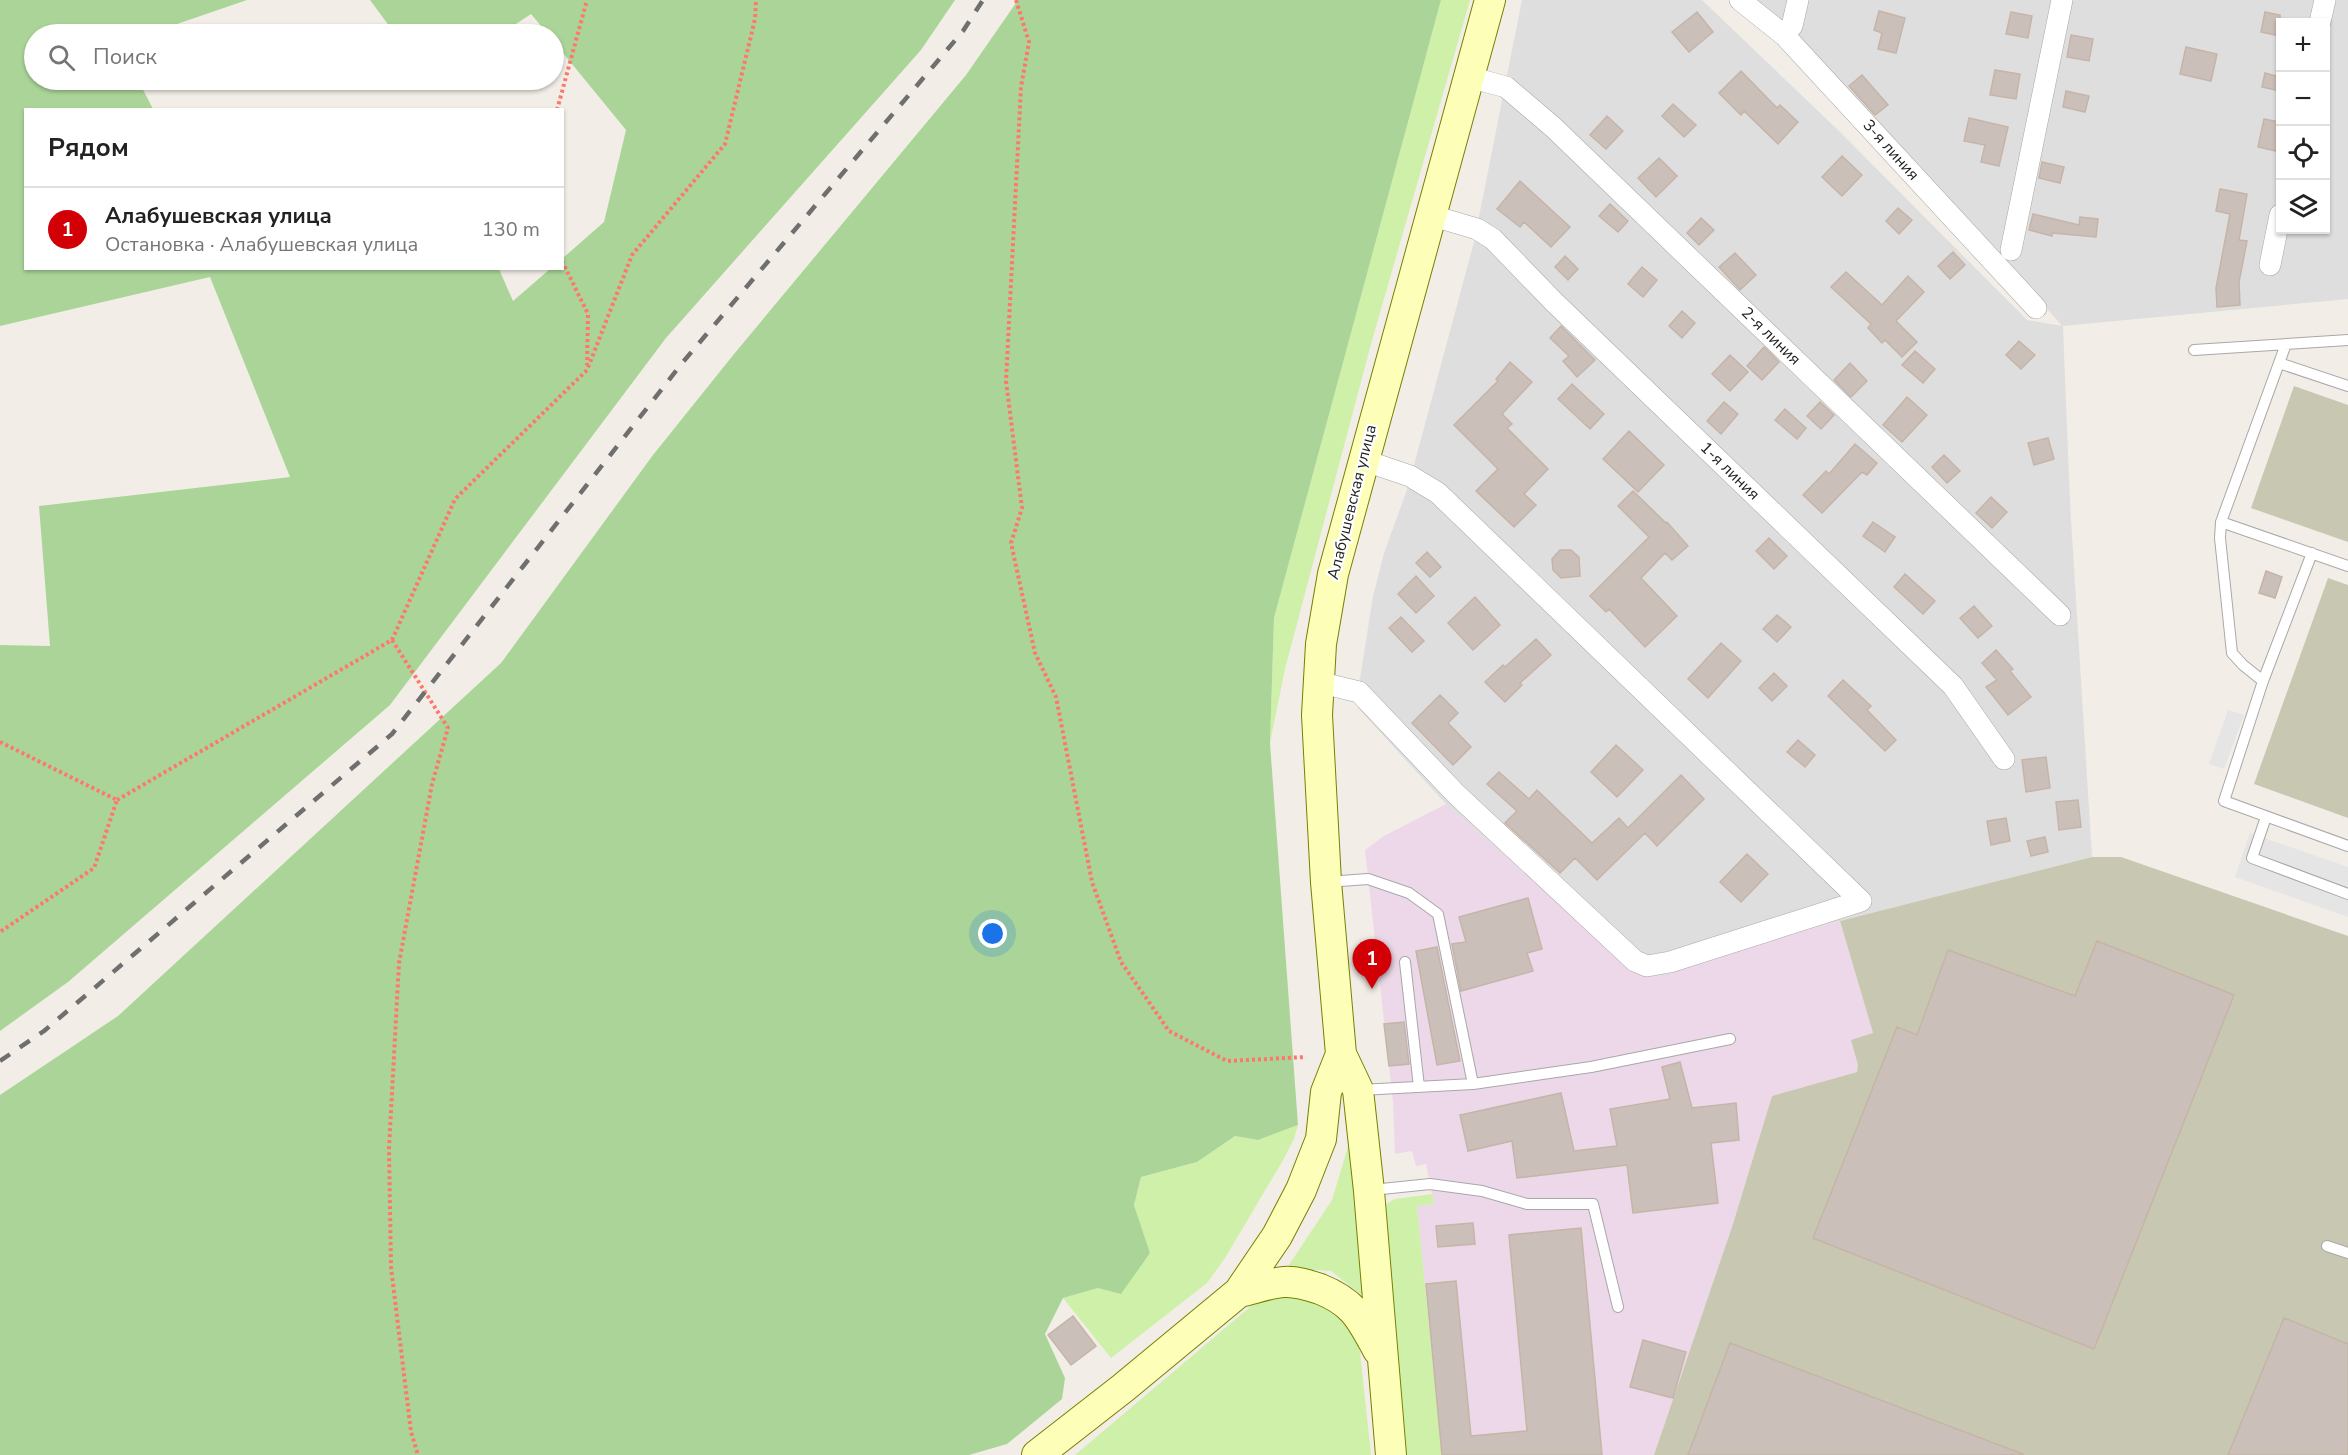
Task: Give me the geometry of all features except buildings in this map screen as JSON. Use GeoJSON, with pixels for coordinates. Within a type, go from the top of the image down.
{"type":"FeatureCollection","features":[{"type":"Feature","properties":{"kind":"street","name":"Алабушевская улица"},"geometry":{"type":"LineString","coordinates":[[1391,1455],[1369,1191],[1358,1090],[1341,1054],[1319,776],[1318,682],[1321,644],[1333,574],[1490,0]]}},
{"type":"Feature","properties":{"kind":"street","name":"3-я линия"},"geometry":{"type":"LineString","coordinates":[[1740,0],[1785,36],[2036,308]]}},
{"type":"Feature","properties":{"kind":"street"},"geometry":{"type":"LineString","coordinates":[[1792,26],[1798,0]]}},
{"type":"Feature","properties":{"kind":"street"},"geometry":{"type":"LineString","coordinates":[[2011,250],[2061,0]]}},
{"type":"Feature","properties":{"kind":"street"},"geometry":{"type":"LineString","coordinates":[[2321,18],[2325,0]]}},
{"type":"Feature","properties":{"kind":"street","name":"2-я линия"},"geometry":{"type":"LineString","coordinates":[[1469,78],[1506,87],[1553,127],[2060,615]]}},
{"type":"Feature","properties":{"kind":"street","name":"1-я линия"},"geometry":{"type":"LineString","coordinates":[[1430,215],[1477,229],[1493,239],[1563,310],[1953,686],[2004,759]]}},
{"type":"Feature","properties":{"kind":"street"},"geometry":{"type":"LineString","coordinates":[[2270,265],[2276,234]]}},
{"type":"Feature","properties":{"kind":"street"},"geometry":{"type":"LineString","coordinates":[[1318,682],[1359,692],[1456,794],[1635,961],[1647,966],[1670,962],[1861,901],[1438,493],[1410,476],[1363,460]]}},
{"type":"Feature","properties":{"kind":"street","name":"Алабушевская улица"},"geometry":{"type":"LineString","coordinates":[[1037,1455],[1123,1388],[1239,1292],[1277,1236],[1301,1190],[1321,1139],[1326,1092],[1341,1054]]}},
{"type":"Feature","properties":{"kind":"street"},"geometry":{"type":"LineString","coordinates":[[1239,1292],[1283,1282],[1306,1284],[1328,1293],[1346,1302],[1359,1316],[1382,1356]]}},
{"type":"Feature","properties":{"kind":"lane"},"geometry":{"type":"LineString","coordinates":[[2194,350],[2348,340]]}},
{"type":"Feature","properties":{"kind":"lane"},"geometry":{"type":"LineString","coordinates":[[2263,681],[2232,653],[2220,538],[2221,522],[2286,344]]}},
{"type":"Feature","properties":{"kind":"lane"},"geometry":{"type":"LineString","coordinates":[[2279,363],[2348,386]]}},
{"type":"Feature","properties":{"kind":"lane"},"geometry":{"type":"LineString","coordinates":[[2221,522],[2348,566]]}},
{"type":"Feature","properties":{"kind":"lane"},"geometry":{"type":"LineString","coordinates":[[2312,553],[2263,681],[2224,801],[2348,846]]}},
{"type":"Feature","properties":{"kind":"lane"},"geometry":{"type":"LineString","coordinates":[[2266,817],[2252,858],[2348,894]]}},
{"type":"Feature","properties":{"kind":"lane"},"geometry":{"type":"LineString","coordinates":[[1326,882],[1368,879],[1409,893],[1438,914],[1473,1084]]}},
{"type":"Feature","properties":{"kind":"lane"},"geometry":{"type":"LineString","coordinates":[[1406,962],[1419,1087]]}},
{"type":"Feature","properties":{"kind":"lane"},"geometry":{"type":"LineString","coordinates":[[1358,1090],[1473,1084],[1591,1067],[1730,1039]]}},
{"type":"Feature","properties":{"kind":"lane"},"geometry":{"type":"LineString","coordinates":[[1369,1191],[1430,1184],[1482,1191],[1527,1204],[1593,1204],[1618,1306]]}},
{"type":"Feature","properties":{"kind":"lane"},"geometry":{"type":"LineString","coordinates":[[2327,1246],[2348,1253]]}},
{"type":"Feature","properties":{"kind":"path"},"geometry":{"type":"LineString","coordinates":[[564,84],[587,0]]}},
{"type":"Feature","properties":{"kind":"path"},"geometry":{"type":"LineString","coordinates":[[0,932],[94,868],[117,800],[392,640],[455,499],[586,370],[632,255],[725,144],[755,19],[756,0]]}},
{"type":"Feature","properties":{"kind":"path"},"geometry":{"type":"LineString","coordinates":[[1016,0],[1029,42],[1021,87],[1006,381],[1022,508],[1011,543],[1035,653],[1056,697],[1092,882],[1121,962],[1169,1031],[1227,1061],[1306,1057]]}},
{"type":"Feature","properties":{"kind":"path"},"geometry":{"type":"LineString","coordinates":[[558,108],[562,90]]}},
{"type":"Feature","properties":{"kind":"path"},"geometry":{"type":"LineString","coordinates":[[564,265],[588,314],[586,370]]}},
{"type":"Feature","properties":{"kind":"path"},"geometry":{"type":"LineString","coordinates":[[392,640],[448,728],[432,783],[399,963],[389,1148],[391,1267],[411,1432],[417,1455]]}},
{"type":"Feature","properties":{"kind":"path"},"geometry":{"type":"LineString","coordinates":[[0,742],[117,800]]}},
{"type":"Feature","properties":{"kind":"shaded area"},"geometry":{"type":"Polygon","coordinates":[[[1522,0],[1702,0],[1838,130],[2027,320],[2062,326],[2001,256],[1756,0],[2348,0],[2348,299],[2063,326],[2070,503],[2092,857],[1840,921],[1640,976],[1446,804],[1358,708],[1360,679],[1373,596],[1384,553],[1408,487],[1474,242],[1522,0]]]}},
{"type":"Feature","properties":{"kind":"shaded area"},"geometry":{"type":"Polygon","coordinates":[[[2294,386],[2348,405],[2348,542],[2251,508],[2294,386]]]}},
{"type":"Feature","properties":{"kind":"shaded area"},"geometry":{"type":"Polygon","coordinates":[[[2328,578],[2348,585],[2348,818],[2254,784],[2328,578]]]}},
{"type":"Feature","properties":{"kind":"shaded area"},"geometry":{"type":"Polygon","coordinates":[[[2228,710],[2244,715],[2224,769],[2209,764],[2228,710]]]}},
{"type":"Feature","properties":{"kind":"shaded area"},"geometry":{"type":"Polygon","coordinates":[[[1446,804],[1640,975],[1840,921],[1873,1033],[1852,1040],[1858,1065],[1857,1072],[1772,1096],[1732,1227],[1654,1455],[1442,1455],[1417,1206],[1434,1204],[1426,1164],[1416,1166],[1412,1151],[1395,1154],[1393,1102],[1365,850],[1384,836],[1446,804]]]}},
{"type":"Feature","properties":{"kind":"shaded area"},"geometry":{"type":"Polygon","coordinates":[[[2250,833],[2348,867],[2348,917],[2235,877],[2250,833]]]}},
{"type":"Feature","properties":{"kind":"shaded area"},"geometry":{"type":"Polygon","coordinates":[[[2092,857],[2121,857],[2348,936],[2348,1455],[1654,1455],[1732,1227],[1772,1096],[1857,1072],[1858,1065],[1851,1040],[1873,1033],[1840,921],[2092,857]]]}},
{"type":"Feature","properties":{"kind":"green space"},"geometry":{"type":"Polygon","coordinates":[[[0,0],[247,0],[177,24],[24,24],[24,90],[143,90],[152,108],[24,108],[24,270],[499,270],[513,301],[549,270],[564,270],[564,257],[604,222],[626,130],[564,54],[564,24],[540,24],[531,14],[516,24],[388,24],[370,0],[955,0],[921,50],[666,338],[390,705],[68,982],[0,1031],[0,645],[50,646],[39,506],[290,477],[210,277],[0,326],[0,0]]]}},
{"type":"Feature","properties":{"kind":"green space"},"geometry":{"type":"Polygon","coordinates":[[[1018,0],[1441,0],[1274,618],[1270,743],[1298,1125],[1258,1140],[1235,1136],[1197,1162],[1141,1177],[1134,1205],[1150,1253],[1121,1294],[1098,1288],[1063,1298],[1045,1334],[1065,1378],[1062,1399],[1007,1444],[969,1455],[0,1455],[0,1095],[118,1016],[501,663],[653,455],[966,75],[1018,0]]]}},
{"type":"Feature","properties":{"kind":"green space"},"geometry":{"type":"Polygon","coordinates":[[[1441,0],[1470,0],[1371,344],[1285,669],[1270,743],[1274,618],[1441,0]]]}},
{"type":"Feature","properties":{"kind":"green space"},"geometry":{"type":"Polygon","coordinates":[[[1298,1125],[1294,1139],[1282,1162],[1225,1258],[1207,1283],[1111,1358],[1063,1298],[1098,1288],[1150,1254],[1134,1205],[1141,1177],[1197,1162],[1235,1136],[1258,1140],[1298,1125]]]}},
{"type":"Feature","properties":{"kind":"green space"},"geometry":{"type":"Polygon","coordinates":[[[1353,1130],[1371,1302],[1331,1271],[1287,1268],[1332,1200],[1353,1130]]]}},
{"type":"Feature","properties":{"kind":"green space"},"geometry":{"type":"Polygon","coordinates":[[[1432,1194],[1434,1204],[1417,1206],[1442,1455],[1404,1455],[1379,1208],[1395,1199],[1432,1194]]]}},
{"type":"Feature","properties":{"kind":"green space"},"geometry":{"type":"Polygon","coordinates":[[[1280,1292],[1326,1301],[1355,1334],[1360,1352],[1371,1455],[1075,1455],[1263,1296],[1280,1292]]]}},
{"type":"Feature","properties":{"kind":"railway"},"geometry":{"type":"LineString","coordinates":[[0,1061],[44,1031],[392,734],[683,362],[963,31],[983,0]]}},
{"type":"Feature","properties":{"kind":"place","name":"Алабушевская улица"},"geometry":{"type":"Point","coordinates":[1372,989]}}]}
